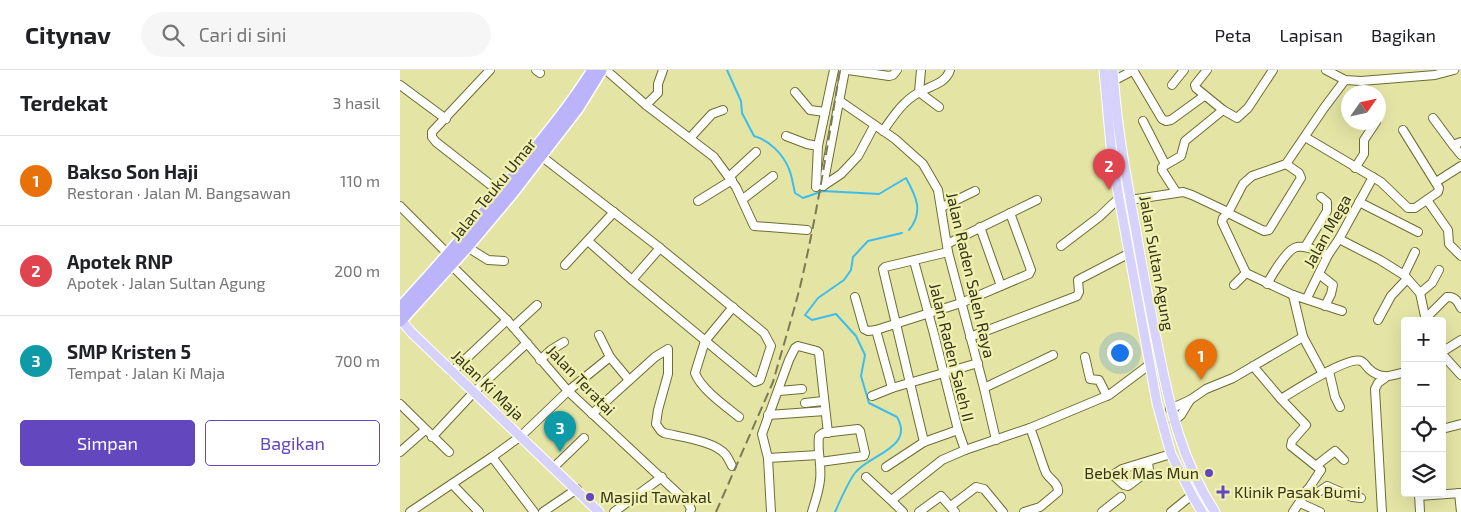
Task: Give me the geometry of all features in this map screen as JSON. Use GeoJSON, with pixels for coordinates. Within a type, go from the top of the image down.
{"type":"FeatureCollection","features":[{"type":"Feature","properties":{"kind":"highway","name":"Jalan Teuku Umar"},"geometry":{"type":"LineString","coordinates":[[400,308],[450,260],[467,247],[578,109],[601,71]]}},
{"type":"Feature","properties":{"kind":"highway","name":"Jalan Teuku Umar"},"geometry":{"type":"LineString","coordinates":[[401,321],[553,127],[601,71]]}},
{"type":"Feature","properties":{"kind":"main road","name":"Jalan Sultan Agung"},"geometry":{"type":"LineString","coordinates":[[1104,70],[1111,146],[1119,198],[1157,403],[1171,454],[1202,512]]}},
{"type":"Feature","properties":{"kind":"main road","name":"Jalan Sultan Agung"},"geometry":{"type":"LineString","coordinates":[[1113,70],[1121,144],[1130,200],[1169,404],[1190,469],[1215,512]]}},
{"type":"Feature","properties":{"kind":"main road"},"geometry":{"type":"LineString","coordinates":[[1111,146],[1121,144]]}},
{"type":"Feature","properties":{"kind":"main road"},"geometry":{"type":"LineString","coordinates":[[1132,273],[1143,271]]}},
{"type":"Feature","properties":{"kind":"main road","name":"Jalan Ki Maja"},"geometry":{"type":"LineString","coordinates":[[401,321],[599,512]]}},
{"type":"Feature","properties":{"kind":"main road"},"geometry":{"type":"LineString","coordinates":[[1157,403],[1169,404]]}},
{"type":"Feature","properties":{"kind":"street"},"geometry":{"type":"LineString","coordinates":[[489,70],[446,119],[432,132],[432,137],[433,140],[501,193]]}},
{"type":"Feature","properties":{"kind":"street"},"geometry":{"type":"LineString","coordinates":[[646,105],[658,93],[658,84],[663,70]]}},
{"type":"Feature","properties":{"kind":"street"},"geometry":{"type":"LineString","coordinates":[[816,187],[818,146],[834,70]]}},
{"type":"Feature","properties":{"kind":"street"},"geometry":{"type":"LineString","coordinates":[[874,126],[858,156],[841,174],[823,186],[847,70],[893,76],[897,70]]}},
{"type":"Feature","properties":{"kind":"street"},"geometry":{"type":"LineString","coordinates":[[919,92],[921,70]]}},
{"type":"Feature","properties":{"kind":"street"},"geometry":{"type":"LineString","coordinates":[[883,131],[906,101],[919,92],[937,84],[944,79],[950,70]]}},
{"type":"Feature","properties":{"kind":"street"},"geometry":{"type":"LineString","coordinates":[[1114,81],[1133,70],[1162,118],[1166,121],[1171,120],[1204,96]]}},
{"type":"Feature","properties":{"kind":"street"},"geometry":{"type":"LineString","coordinates":[[1172,85],[1184,70]]}},
{"type":"Feature","properties":{"kind":"street"},"geometry":{"type":"LineString","coordinates":[[1206,70],[1195,85],[1196,88],[1234,118],[1248,108],[1273,70]]}},
{"type":"Feature","properties":{"kind":"street"},"geometry":{"type":"LineString","coordinates":[[1326,70],[1345,80],[1361,81],[1454,70]]}},
{"type":"Feature","properties":{"kind":"street"},"geometry":{"type":"LineString","coordinates":[[601,71],[714,157],[743,199],[754,226],[807,230]]}},
{"type":"Feature","properties":{"kind":"street"},"geometry":{"type":"LineString","coordinates":[[1342,311],[1293,295],[1246,273],[1222,222],[1243,184],[1252,176],[1286,164],[1345,80]]}},
{"type":"Feature","properties":{"kind":"street"},"geometry":{"type":"LineString","coordinates":[[400,85],[446,119]]}},
{"type":"Feature","properties":{"kind":"street"},"geometry":{"type":"LineString","coordinates":[[795,92],[810,110],[825,112]]}},
{"type":"Feature","properties":{"kind":"street"},"geometry":{"type":"LineString","coordinates":[[919,92],[939,107]]}},
{"type":"Feature","properties":{"kind":"street","name":"Jalan Raden Saleh Raya"},"geometry":{"type":"LineString","coordinates":[[840,100],[874,126],[895,139],[923,164],[938,190],[948,248],[996,440]]}},
{"type":"Feature","properties":{"kind":"street"},"geometry":{"type":"LineString","coordinates":[[690,138],[712,114],[724,110]]}},
{"type":"Feature","properties":{"kind":"street"},"geometry":{"type":"LineString","coordinates":[[1176,192],[1162,170],[1165,164],[1181,156],[1184,151],[1183,145],[1185,141],[1223,110]]}},
{"type":"Feature","properties":{"kind":"street"},"geometry":{"type":"LineString","coordinates":[[1433,118],[1457,143],[1461,155]]}},
{"type":"Feature","properties":{"kind":"street"},"geometry":{"type":"LineString","coordinates":[[1143,121],[1165,164]]}},
{"type":"Feature","properties":{"kind":"street"},"geometry":{"type":"LineString","coordinates":[[1355,168],[1364,154],[1364,140],[1371,130]]}},
{"type":"Feature","properties":{"kind":"street"},"geometry":{"type":"LineString","coordinates":[[1305,137],[1373,177],[1394,193],[1410,209],[1416,208],[1439,190],[1436,182],[1403,130]]}},
{"type":"Feature","properties":{"kind":"street"},"geometry":{"type":"LineString","coordinates":[[786,136],[818,146]]}},
{"type":"Feature","properties":{"kind":"street"},"geometry":{"type":"LineString","coordinates":[[698,201],[731,179],[756,152]]}},
{"type":"Feature","properties":{"kind":"street"},"geometry":{"type":"LineString","coordinates":[[541,156],[660,248],[764,333],[769,340],[770,351],[760,380],[755,382],[705,342],[588,241]]}},
{"type":"Feature","properties":{"kind":"street"},"geometry":{"type":"LineString","coordinates":[[1130,200],[1176,192],[1192,195],[1264,231],[1269,230],[1301,178],[1299,173],[1286,164]]}},
{"type":"Feature","properties":{"kind":"street"},"geometry":{"type":"LineString","coordinates":[[1436,182],[1461,166]]}},
{"type":"Feature","properties":{"kind":"street"},"geometry":{"type":"LineString","coordinates":[[743,199],[773,176]]}},
{"type":"Feature","properties":{"kind":"street","name":"Jalan Mega"},"geometry":{"type":"LineString","coordinates":[[1307,298],[1328,255],[1339,239],[1373,177]]}},
{"type":"Feature","properties":{"kind":"street"},"geometry":{"type":"LineString","coordinates":[[942,207],[975,191]]}},
{"type":"Feature","properties":{"kind":"street"},"geometry":{"type":"LineString","coordinates":[[1305,247],[1327,210],[1328,202],[1321,197]]}},
{"type":"Feature","properties":{"kind":"street"},"geometry":{"type":"LineString","coordinates":[[1061,246],[1119,198]]}},
{"type":"Feature","properties":{"kind":"street"},"geometry":{"type":"LineString","coordinates":[[924,442],[883,269],[948,248],[980,227],[1036,200]]}},
{"type":"Feature","properties":{"kind":"street"},"geometry":{"type":"LineString","coordinates":[[1427,200],[1448,230],[1449,244],[1461,256]]}},
{"type":"Feature","properties":{"kind":"street"},"geometry":{"type":"LineString","coordinates":[[1359,202],[1418,232]]}},
{"type":"Feature","properties":{"kind":"street","name":"Jalan Teratai"},"geometry":{"type":"LineString","coordinates":[[400,206],[507,320],[568,391],[688,503],[691,509],[690,512]]}},
{"type":"Feature","properties":{"kind":"street"},"geometry":{"type":"LineString","coordinates":[[565,266],[614,212]]}},
{"type":"Feature","properties":{"kind":"street"},"geometry":{"type":"LineString","coordinates":[[855,297],[864,329],[868,331],[876,330],[961,303],[1029,274],[1031,271],[1010,213]]}},
{"type":"Feature","properties":{"kind":"street"},"geometry":{"type":"LineString","coordinates":[[980,227],[1001,286]]}},
{"type":"Feature","properties":{"kind":"street"},"geometry":{"type":"LineString","coordinates":[[1339,239],[1380,260],[1405,277],[1420,293],[1425,317]]}},
{"type":"Feature","properties":{"kind":"street"},"geometry":{"type":"LineString","coordinates":[[467,247],[488,260],[504,261]]}},
{"type":"Feature","properties":{"kind":"street"},"geometry":{"type":"LineString","coordinates":[[1267,284],[1292,249],[1305,247],[1328,255]]}},
{"type":"Feature","properties":{"kind":"street"},"geometry":{"type":"LineString","coordinates":[[632,280],[660,248]]}},
{"type":"Feature","properties":{"kind":"street"},"geometry":{"type":"LineString","coordinates":[[1378,320],[1391,296],[1405,277],[1415,252]]}},
{"type":"Feature","properties":{"kind":"street"},"geometry":{"type":"LineString","coordinates":[[970,336],[1076,296],[1079,292],[1078,280],[1128,254]]}},
{"type":"Feature","properties":{"kind":"street","name":"Jalan Raden Saleh II"},"geometry":{"type":"LineString","coordinates":[[914,260],[958,430],[965,450]]}},
{"type":"Feature","properties":{"kind":"street"},"geometry":{"type":"LineString","coordinates":[[1420,293],[1432,283],[1439,270]]}},
{"type":"Feature","properties":{"kind":"street"},"geometry":{"type":"LineString","coordinates":[[1234,285],[1246,273]]}},
{"type":"Feature","properties":{"kind":"street"},"geometry":{"type":"LineString","coordinates":[[1319,274],[1333,285],[1325,306]]}},
{"type":"Feature","properties":{"kind":"street"},"geometry":{"type":"LineString","coordinates":[[1293,295],[1303,337],[1326,373],[1340,407]]}},
{"type":"Feature","properties":{"kind":"street"},"geometry":{"type":"LineString","coordinates":[[1429,317],[1447,296],[1451,296],[1456,300],[1461,308]]}},
{"type":"Feature","properties":{"kind":"street"},"geometry":{"type":"LineString","coordinates":[[513,327],[537,305]]}},
{"type":"Feature","properties":{"kind":"street"},"geometry":{"type":"LineString","coordinates":[[733,307],[705,342],[695,375],[716,398],[739,417]]}},
{"type":"Feature","properties":{"kind":"street"},"geometry":{"type":"LineString","coordinates":[[452,372],[507,320]]}},
{"type":"Feature","properties":{"kind":"street"},"geometry":{"type":"LineString","coordinates":[[876,330],[892,388]]}},
{"type":"Feature","properties":{"kind":"street"},"geometry":{"type":"LineString","coordinates":[[599,335],[610,357],[629,380]]}},
{"type":"Feature","properties":{"kind":"street"},"geometry":{"type":"LineString","coordinates":[[1174,421],[1181,415],[1190,400],[1206,388],[1233,378],[1303,337]]}},
{"type":"Feature","properties":{"kind":"street"},"geometry":{"type":"LineString","coordinates":[[1446,350],[1461,340]]}},
{"type":"Feature","properties":{"kind":"street"},"geometry":{"type":"LineString","coordinates":[[540,360],[564,342]]}},
{"type":"Feature","properties":{"kind":"street"},"geometry":{"type":"LineString","coordinates":[[432,437],[474,392],[527,343]]}},
{"type":"Feature","properties":{"kind":"street"},"geometry":{"type":"LineString","coordinates":[[771,512],[768,458],[762,434],[789,360],[795,348],[800,346],[819,353],[828,433]]}},
{"type":"Feature","properties":{"kind":"street"},"geometry":{"type":"LineString","coordinates":[[592,414],[655,357],[668,348],[668,374],[656,424],[664,433],[710,444],[725,454],[732,466]]}},
{"type":"Feature","properties":{"kind":"street"},"geometry":{"type":"LineString","coordinates":[[984,388],[1053,355]]}},
{"type":"Feature","properties":{"kind":"street"},"geometry":{"type":"LineString","coordinates":[[410,512],[521,436],[568,391],[610,357]]}},
{"type":"Feature","properties":{"kind":"street"},"geometry":{"type":"LineString","coordinates":[[1085,357],[1090,379],[1099,380],[1107,396]]}},
{"type":"Feature","properties":{"kind":"street"},"geometry":{"type":"LineString","coordinates":[[1446,358],[1461,375]]}},
{"type":"Feature","properties":{"kind":"street"},"geometry":{"type":"LineString","coordinates":[[1281,399],[1326,373],[1346,363],[1359,360],[1375,374],[1384,378]]}},
{"type":"Feature","properties":{"kind":"street"},"geometry":{"type":"LineString","coordinates":[[872,396],[892,388],[978,363]]}},
{"type":"Feature","properties":{"kind":"street"},"geometry":{"type":"LineString","coordinates":[[894,503],[893,499],[896,496],[942,460],[965,450],[1030,428],[1107,396],[1149,365]]}},
{"type":"Feature","properties":{"kind":"street"},"geometry":{"type":"LineString","coordinates":[[1253,366],[1306,425],[1292,441],[1291,446],[1320,468],[1321,473],[1293,512]]}},
{"type":"Feature","properties":{"kind":"street"},"geometry":{"type":"LineString","coordinates":[[1382,512],[1375,390],[1384,378],[1401,373]]}},
{"type":"Feature","properties":{"kind":"street"},"geometry":{"type":"LineString","coordinates":[[779,390],[802,389]]}},
{"type":"Feature","properties":{"kind":"street"},"geometry":{"type":"LineString","coordinates":[[1169,404],[1190,400]]}},
{"type":"Feature","properties":{"kind":"street"},"geometry":{"type":"LineString","coordinates":[[805,404],[823,401]]}},
{"type":"Feature","properties":{"kind":"street"},"geometry":{"type":"LineString","coordinates":[[400,404],[449,452]]}},
{"type":"Feature","properties":{"kind":"street"},"geometry":{"type":"LineString","coordinates":[[768,415],[825,412]]}},
{"type":"Feature","properties":{"kind":"street"},"geometry":{"type":"LineString","coordinates":[[1446,429],[1461,424]]}},
{"type":"Feature","properties":{"kind":"street"},"geometry":{"type":"LineString","coordinates":[[1024,512],[1042,510],[1058,492],[1054,481],[1047,474],[1030,428]]}},
{"type":"Feature","properties":{"kind":"street"},"geometry":{"type":"LineString","coordinates":[[400,452],[425,430]]}},
{"type":"Feature","properties":{"kind":"street"},"geometry":{"type":"LineString","coordinates":[[768,458],[819,458],[862,457],[865,454],[860,430],[828,433],[820,436],[819,458],[820,479],[812,512]]}},
{"type":"Feature","properties":{"kind":"street"},"geometry":{"type":"LineString","coordinates":[[886,467],[924,442],[958,430]]}},
{"type":"Feature","properties":{"kind":"street"},"geometry":{"type":"LineString","coordinates":[[553,468],[584,438]]}},
{"type":"Feature","properties":{"kind":"street"},"geometry":{"type":"LineString","coordinates":[[1317,465],[1335,451],[1344,460]]}},
{"type":"Feature","properties":{"kind":"street"},"geometry":{"type":"LineString","coordinates":[[1148,462],[1171,454]]}},
{"type":"Feature","properties":{"kind":"street"},"geometry":{"type":"LineString","coordinates":[[492,457],[534,512]]}},
{"type":"Feature","properties":{"kind":"street"},"geometry":{"type":"LineString","coordinates":[[866,477],[903,512]]}},
{"type":"Feature","properties":{"kind":"street"},"geometry":{"type":"LineString","coordinates":[[614,512],[662,478]]}},
{"type":"Feature","properties":{"kind":"street"},"geometry":{"type":"LineString","coordinates":[[452,484],[479,512]]}},
{"type":"Feature","properties":{"kind":"street"},"geometry":{"type":"LineString","coordinates":[[1307,490],[1316,493],[1327,486],[1352,497],[1361,498]]}},
{"type":"Feature","properties":{"kind":"street"},"geometry":{"type":"LineString","coordinates":[[919,512],[941,496],[953,509],[979,487],[984,489],[1003,512]]}},
{"type":"Feature","properties":{"kind":"street"},"geometry":{"type":"LineString","coordinates":[[543,512],[577,489]]}},
{"type":"Feature","properties":{"kind":"street"},"geometry":{"type":"LineString","coordinates":[[1446,493],[1460,493],[1461,512]]}},
{"type":"Feature","properties":{"kind":"street"},"geometry":{"type":"LineString","coordinates":[[1102,512],[1122,497]]}},
{"type":"Feature","properties":{"kind":"street"},"geometry":{"type":"LineString","coordinates":[[1171,512],[1193,497]]}},
{"type":"Feature","properties":{"kind":"street"},"geometry":{"type":"LineString","coordinates":[[1419,497],[1420,512]]}},
{"type":"Feature","properties":{"kind":"street"},"geometry":{"type":"LineString","coordinates":[[1300,503],[1320,512]]}},
{"type":"Feature","properties":{"kind":"waterway"},"geometry":{"type":"LineString","coordinates":[[727,70],[741,101],[742,113],[754,136],[770,144],[783,158],[790,172],[795,193],[803,198],[823,191],[879,194],[906,178],[917,204],[916,217],[909,230]]}},
{"type":"Feature","properties":{"kind":"waterway"},"geometry":{"type":"LineString","coordinates":[[835,512],[855,473],[895,444],[900,436],[901,428],[897,417],[869,403],[861,376],[865,355],[856,336],[836,314],[812,320],[805,315],[818,298],[844,280],[851,270],[853,257],[868,241],[902,233]]}},
{"type":"Feature","properties":{"kind":"railway"},"geometry":{"type":"LineString","coordinates":[[716,512],[773,382],[794,310],[812,233],[840,70]]}},
{"type":"Feature","properties":{"kind":"place","name":"Apotek RNP"},"geometry":{"type":"Point","coordinates":[1109,190]}},
{"type":"Feature","properties":{"kind":"place","name":"Bakso Son Haji"},"geometry":{"type":"Point","coordinates":[1201,380]}},
{"type":"Feature","properties":{"kind":"place","name":"SMP Kristen 5"},"geometry":{"type":"Point","coordinates":[560,452]}},
{"type":"Feature","properties":{"kind":"place","name":"Bebek Mas Mun"},"geometry":{"type":"Point","coordinates":[1209,473]}},
{"type":"Feature","properties":{"kind":"place","name":"Klinik Pasak Bumi"},"geometry":{"type":"Point","coordinates":[1223,492]}},
{"type":"Feature","properties":{"kind":"place","name":"Masjid Tawakal"},"geometry":{"type":"Point","coordinates":[590,497]}}]}
